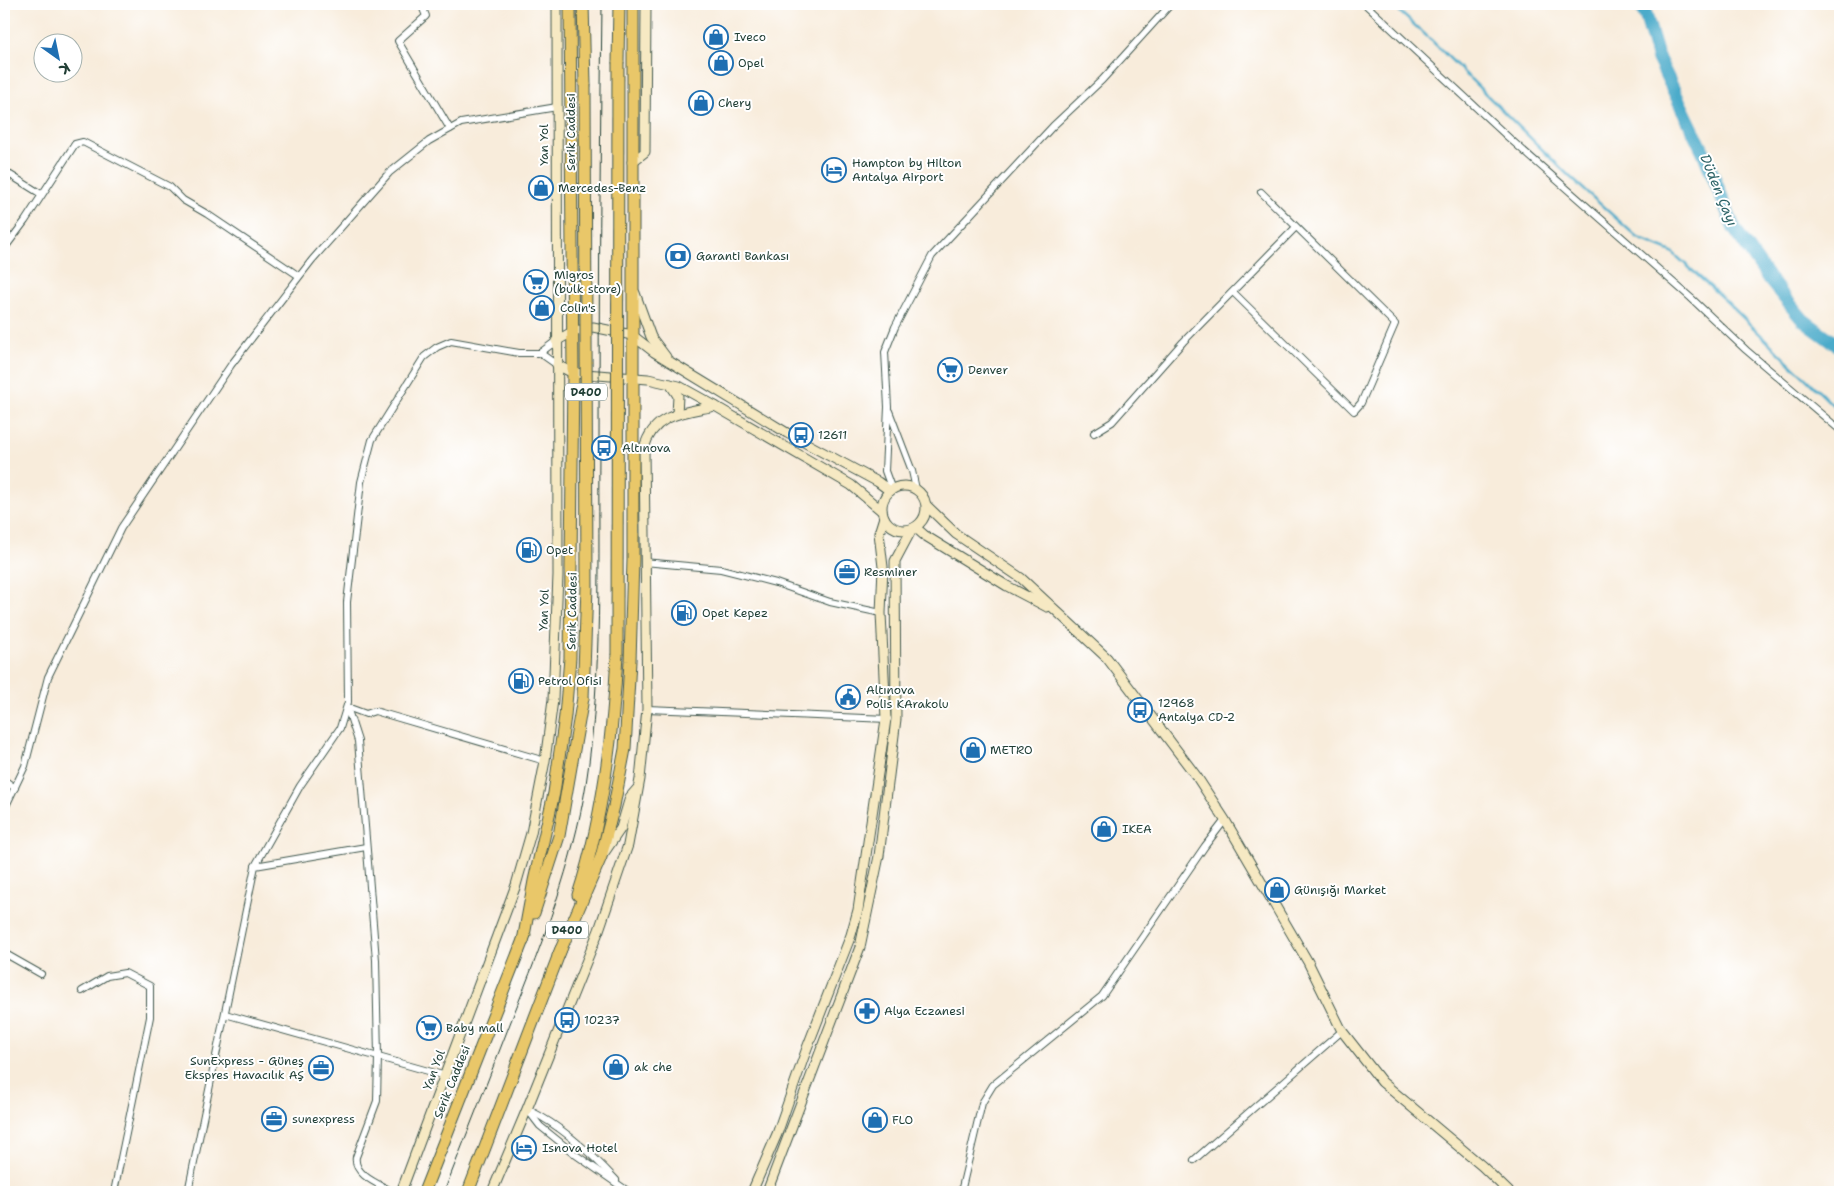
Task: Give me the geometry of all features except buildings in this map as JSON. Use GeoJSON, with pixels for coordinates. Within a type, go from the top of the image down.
{"type":"FeatureCollection","features":[{"type":"Feature","properties":{"kind":"highway"},"geometry":{"type":"LineString","coordinates":[[523,941],[534,881],[554,793],[565,716],[570,658],[573,373],[570,4]]}},
{"type":"Feature","properties":{"kind":"highway","name":"Serik Caddesi"},"geometry":{"type":"LineString","coordinates":[[424,1192],[542,890],[559,836],[583,698],[587,587],[583,4]]}},
{"type":"Feature","properties":{"kind":"highway","name":"D400"},"geometry":{"type":"LineString","coordinates":[[468,1192],[558,956],[583,880],[597,823],[614,713],[617,655],[619,4]]}},
{"type":"Feature","properties":{"kind":"highway"},"geometry":{"type":"LineString","coordinates":[[558,956],[602,857],[625,749],[630,661],[633,533],[633,4]]}},
{"type":"Feature","properties":{"kind":"street"},"geometry":{"type":"LineString","coordinates":[[421,4],[426,16],[398,41],[450,130]]}},
{"type":"Feature","properties":{"kind":"street","name":"Yan Yol"},"geometry":{"type":"LineString","coordinates":[[401,1192],[516,885],[531,832],[545,760],[553,700],[557,584],[556,4]]}},
{"type":"Feature","properties":{"kind":"street"},"geometry":{"type":"LineString","coordinates":[[632,162],[645,152],[646,4]]}},
{"type":"Feature","properties":{"kind":"street"},"geometry":{"type":"LineString","coordinates":[[891,490],[885,470],[888,407],[885,352],[895,327],[932,256],[1053,126],[1102,80],[1171,4]]}},
{"type":"Feature","properties":{"kind":"street"},"geometry":{"type":"LineString","coordinates":[[1365,4],[1509,138],[1691,298],[1746,350],[1840,430]]}},
{"type":"Feature","properties":{"kind":"street"},"geometry":{"type":"LineString","coordinates":[[557,49],[570,28]]}},
{"type":"Feature","properties":{"kind":"street"},"geometry":{"type":"LineString","coordinates":[[4,810],[25,766],[48,678],[121,528],[231,365],[312,260],[389,173],[429,141],[461,123],[557,107],[570,137]]}},
{"type":"Feature","properties":{"kind":"street"},"geometry":{"type":"LineString","coordinates":[[4,248],[25,220],[75,144],[83,142],[170,187],[183,200],[300,276]]}},
{"type":"Feature","properties":{"kind":"street"},"geometry":{"type":"LineString","coordinates":[[4,171],[41,194]]}},
{"type":"Feature","properties":{"kind":"street"},"geometry":{"type":"LineString","coordinates":[[1233,292],[1354,411],[1361,403],[1395,324],[1261,192]]}},
{"type":"Feature","properties":{"kind":"street"},"geometry":{"type":"LineString","coordinates":[[1094,433],[1112,422],[1183,342],[1296,227]]}},
{"type":"Feature","properties":{"kind":"street"},"geometry":{"type":"LineString","coordinates":[[632,283],[651,337],[669,361]]}},
{"type":"Feature","properties":{"kind":"street"},"geometry":{"type":"LineString","coordinates":[[540,353],[572,332],[593,327],[632,335],[669,361],[787,433],[891,490]]}},
{"type":"Feature","properties":{"kind":"street"},"geometry":{"type":"LineString","coordinates":[[188,1192],[255,866],[300,786],[340,728],[347,707],[350,685],[347,602],[361,482],[372,440],[424,357],[437,347],[451,341],[520,353],[540,353],[573,373],[648,379],[678,386],[851,486],[883,514],[892,527],[898,530],[914,529],[1007,586],[1056,612]]}},
{"type":"Feature","properties":{"kind":"street"},"geometry":{"type":"LineString","coordinates":[[670,384],[678,396],[677,414]]}},
{"type":"Feature","properties":{"kind":"street"},"geometry":{"type":"LineString","coordinates":[[492,1192],[601,923],[628,845],[640,780],[647,709],[644,448],[648,434],[656,424],[677,414],[715,406]]}},
{"type":"Feature","properties":{"kind":"street"},"geometry":{"type":"LineString","coordinates":[[888,407],[912,471],[916,489]]}},
{"type":"Feature","properties":{"kind":"street"},"geometry":{"type":"LineString","coordinates":[[752,1192],[776,1134],[851,935],[858,910],[886,719],[881,613],[883,567],[879,533],[884,500],[891,490],[904,486],[916,489],[923,496],[927,506],[956,534],[1021,578],[1107,658],[1198,777],[1308,962],[1342,1032],[1382,1082],[1482,1166],[1509,1192]]}},
{"type":"Feature","properties":{"kind":"street"},"geometry":{"type":"LineString","coordinates":[[767,1192],[860,947],[879,856],[896,719],[895,561],[914,529],[922,522],[927,506]]}},
{"type":"Feature","properties":{"kind":"street"},"geometry":{"type":"LineString","coordinates":[[633,533],[644,562]]}},
{"type":"Feature","properties":{"kind":"street"},"geometry":{"type":"LineString","coordinates":[[644,562],[721,569],[776,583],[830,602],[881,613]]}},
{"type":"Feature","properties":{"kind":"street"},"geometry":{"type":"LineString","coordinates":[[347,707],[366,714],[375,711],[545,760]]}},
{"type":"Feature","properties":{"kind":"street"},"geometry":{"type":"LineString","coordinates":[[347,707],[358,741],[376,960],[378,1056],[377,1101],[355,1163],[359,1171],[392,1192]]}},
{"type":"Feature","properties":{"kind":"street"},"geometry":{"type":"LineString","coordinates":[[647,709],[896,719]]}},
{"type":"Feature","properties":{"kind":"street"},"geometry":{"type":"LineString","coordinates":[[4,780],[15,788]]}},
{"type":"Feature","properties":{"kind":"street"},"geometry":{"type":"LineString","coordinates":[[602,857],[620,828],[630,797],[638,788]]}},
{"type":"Feature","properties":{"kind":"street"},"geometry":{"type":"LineString","coordinates":[[961,1192],[982,1103],[993,1084],[1102,996],[1225,820]]}},
{"type":"Feature","properties":{"kind":"street"},"geometry":{"type":"LineString","coordinates":[[255,866],[366,848]]}},
{"type":"Feature","properties":{"kind":"street"},"geometry":{"type":"LineString","coordinates":[[4,953],[41,974]]}},
{"type":"Feature","properties":{"kind":"street"},"geometry":{"type":"LineString","coordinates":[[82,991],[107,976],[125,973],[150,986],[150,1017],[114,1192]]}},
{"type":"Feature","properties":{"kind":"street"},"geometry":{"type":"LineString","coordinates":[[225,1014],[446,1076]]}},
{"type":"Feature","properties":{"kind":"street"},"geometry":{"type":"LineString","coordinates":[[1194,1160],[1342,1032]]}},
{"type":"Feature","properties":{"kind":"street"},"geometry":{"type":"LineString","coordinates":[[527,1109],[540,1126],[576,1155],[627,1191]]}},
{"type":"Feature","properties":{"kind":"waterway"},"geometry":{"type":"LineString","coordinates":[[1391,4],[1430,39],[1569,176],[1638,238],[1672,252],[1727,302],[1840,412]]}},
{"type":"Feature","properties":{"kind":"waterway","name":"Düden Çayı"},"geometry":{"type":"LineString","coordinates":[[1640,4],[1646,16],[1658,58],[1703,151],[1734,228],[1769,279],[1803,320],[1840,347]]}},
{"type":"Feature","properties":{"kind":"tram line"},"geometry":{"type":"LineString","coordinates":[[444,1192],[546,931],[565,873],[586,784],[595,700],[598,616],[602,4]]}},
{"type":"Feature","properties":{"kind":"place","name":"Iveco"},"geometry":{"type":"Point","coordinates":[716,37]}},
{"type":"Feature","properties":{"kind":"place","name":"Opel"},"geometry":{"type":"Point","coordinates":[721,63]}},
{"type":"Feature","properties":{"kind":"place","name":"Chery"},"geometry":{"type":"Point","coordinates":[701,103]}},
{"type":"Feature","properties":{"kind":"place","name":"Hampton by Hilton Antalya Airport"},"geometry":{"type":"Point","coordinates":[834,170]}},
{"type":"Feature","properties":{"kind":"place","name":"Mercedes-Benz"},"geometry":{"type":"Point","coordinates":[541,188]}},
{"type":"Feature","properties":{"kind":"place","name":"Garanti Bankası"},"geometry":{"type":"Point","coordinates":[678,256]}},
{"type":"Feature","properties":{"kind":"place","name":"Migros (bulk store)"},"geometry":{"type":"Point","coordinates":[536,282]}},
{"type":"Feature","properties":{"kind":"place","name":"Colin's"},"geometry":{"type":"Point","coordinates":[542,308]}},
{"type":"Feature","properties":{"kind":"place","name":"Denver"},"geometry":{"type":"Point","coordinates":[950,370]}},
{"type":"Feature","properties":{"kind":"place","name":"12611"},"geometry":{"type":"Point","coordinates":[801,435]}},
{"type":"Feature","properties":{"kind":"place","name":"Altınova"},"geometry":{"type":"Point","coordinates":[604,448]}},
{"type":"Feature","properties":{"kind":"place","name":"Opet"},"geometry":{"type":"Point","coordinates":[529,550]}},
{"type":"Feature","properties":{"kind":"place","name":"Resminer"},"geometry":{"type":"Point","coordinates":[847,572]}},
{"type":"Feature","properties":{"kind":"place","name":"Opet Kepez"},"geometry":{"type":"Point","coordinates":[684,613]}},
{"type":"Feature","properties":{"kind":"place","name":"Petrol Ofisi"},"geometry":{"type":"Point","coordinates":[521,681]}},
{"type":"Feature","properties":{"kind":"place","name":"Altınova Polis KArakolu"},"geometry":{"type":"Point","coordinates":[848,697]}},
{"type":"Feature","properties":{"kind":"place","name":"12968 Antalya CD-2"},"geometry":{"type":"Point","coordinates":[1140,710]}},
{"type":"Feature","properties":{"kind":"place","name":"METRO"},"geometry":{"type":"Point","coordinates":[973,750]}},
{"type":"Feature","properties":{"kind":"place","name":"IKEA"},"geometry":{"type":"Point","coordinates":[1104,829]}},
{"type":"Feature","properties":{"kind":"place","name":"Günışığı Market"},"geometry":{"type":"Point","coordinates":[1277,890]}},
{"type":"Feature","properties":{"kind":"place","name":"Alya Eczanesi"},"geometry":{"type":"Point","coordinates":[867,1011]}},
{"type":"Feature","properties":{"kind":"place","name":"10237"},"geometry":{"type":"Point","coordinates":[567,1020]}},
{"type":"Feature","properties":{"kind":"place","name":"Baby mall"},"geometry":{"type":"Point","coordinates":[429,1028]}},
{"type":"Feature","properties":{"kind":"place","name":"ak che"},"geometry":{"type":"Point","coordinates":[616,1067]}},
{"type":"Feature","properties":{"kind":"place","name":"SunExpress - Güneş Ekspres Havacılık AŞ"},"geometry":{"type":"Point","coordinates":[321,1068]}},
{"type":"Feature","properties":{"kind":"place","name":"sunexpress"},"geometry":{"type":"Point","coordinates":[274,1119]}},
{"type":"Feature","properties":{"kind":"place","name":"FLO"},"geometry":{"type":"Point","coordinates":[875,1120]}},
{"type":"Feature","properties":{"kind":"place","name":"Isnova Hotel"},"geometry":{"type":"Point","coordinates":[524,1148]}}]}
